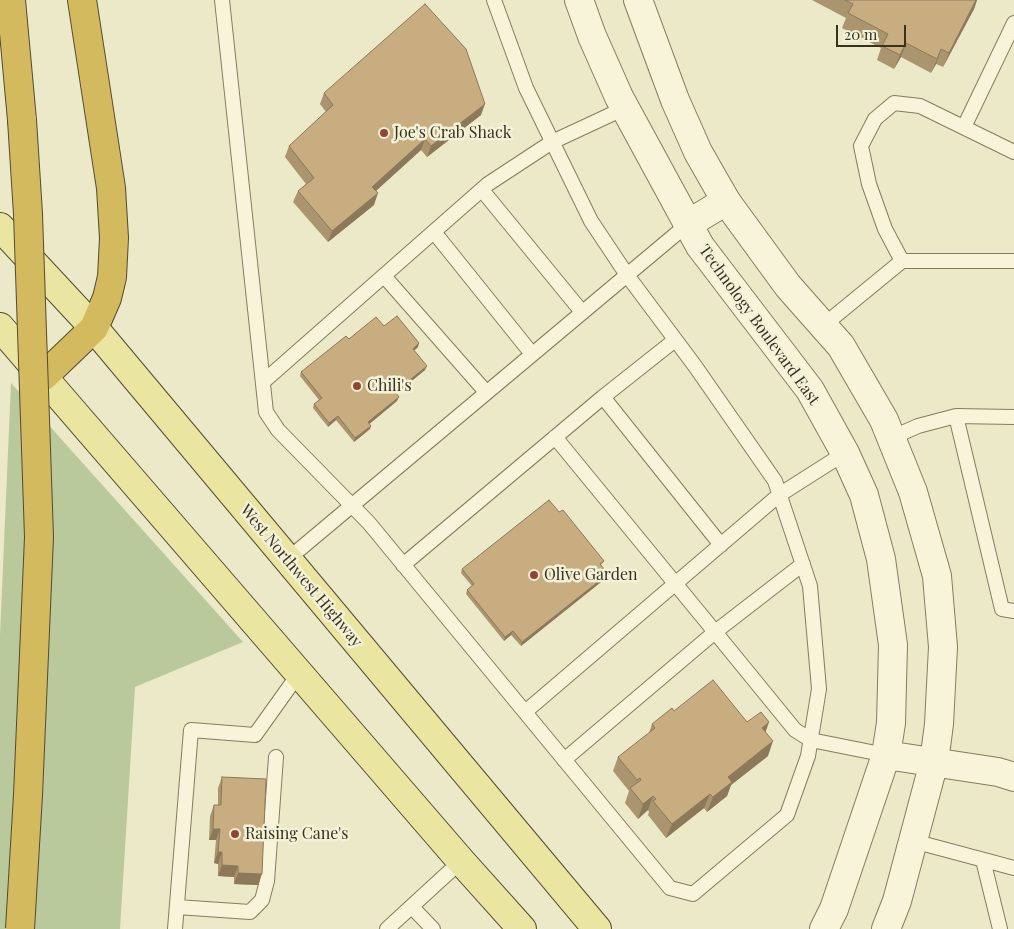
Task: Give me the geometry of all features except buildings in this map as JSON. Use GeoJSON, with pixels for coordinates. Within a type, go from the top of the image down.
{"type":"FeatureCollection","features":[{"type":"Feature","properties":{"kind":"highway"},"geometry":{"type":"LineString","coordinates":[[12,0],[28,214],[39,537],[28,795],[20,929]]}},
{"type":"Feature","properties":{"kind":"highway"},"geometry":{"type":"LineString","coordinates":[[44,376],[94,328],[107,298],[110,284],[114,238],[111,188],[82,0]]}},
{"type":"Feature","properties":{"kind":"main road","name":"West Northwest Highway"},"geometry":{"type":"LineString","coordinates":[[0,227],[94,328],[597,929]]}},
{"type":"Feature","properties":{"kind":"main road"},"geometry":{"type":"LineString","coordinates":[[0,326],[300,672],[461,862],[522,929]]}},
{"type":"Feature","properties":{"kind":"street","name":"Technology Boulevard East"},"geometry":{"type":"LineString","coordinates":[[579,0],[592,36],[625,108],[700,246],[810,390],[845,453],[864,495],[881,559],[893,645],[891,723],[886,755],[834,909],[824,929]]}},
{"type":"Feature","properties":{"kind":"street"},"geometry":{"type":"LineString","coordinates":[[638,0],[672,92],[698,152],[726,201],[788,286],[841,346],[884,420],[914,492],[937,576],[943,647],[939,724],[934,762],[897,901],[886,929]]}},
{"type":"Feature","properties":{"kind":"street"},"geometry":{"type":"LineString","coordinates":[[688,224],[726,201]]}},
{"type":"Feature","properties":{"kind":"street"},"geometry":{"type":"LineString","coordinates":[[886,755],[998,772],[1014,777]]}},
{"type":"Feature","properties":{"kind":"lane"},"geometry":{"type":"LineString","coordinates":[[222,0],[266,412],[278,430],[350,506],[369,523],[670,888],[693,894],[787,815],[808,756],[819,689],[810,586],[775,482],[627,275],[591,221],[526,88],[494,0]]}},
{"type":"Feature","properties":{"kind":"lane"},"geometry":{"type":"LineString","coordinates":[[964,127],[1014,23]]}},
{"type":"Feature","properties":{"kind":"lane"},"geometry":{"type":"LineString","coordinates":[[902,261],[885,229],[869,184],[860,146],[875,119],[894,103],[920,106],[1014,152]]}},
{"type":"Feature","properties":{"kind":"lane"},"geometry":{"type":"LineString","coordinates":[[263,382],[482,190],[552,142],[625,108]]}},
{"type":"Feature","properties":{"kind":"lane"},"geometry":{"type":"LineString","coordinates":[[482,190],[582,312]]}},
{"type":"Feature","properties":{"kind":"lane"},"geometry":{"type":"LineString","coordinates":[[288,559],[688,224]]}},
{"type":"Feature","properties":{"kind":"lane"},"geometry":{"type":"LineString","coordinates":[[434,232],[532,354]]}},
{"type":"Feature","properties":{"kind":"lane"},"geometry":{"type":"LineString","coordinates":[[824,325],[902,261],[1014,261]]}},
{"type":"Feature","properties":{"kind":"lane"},"geometry":{"type":"LineString","coordinates":[[384,276],[486,392]]}},
{"type":"Feature","properties":{"kind":"lane"},"geometry":{"type":"LineString","coordinates":[[403,565],[603,397],[675,340]]}},
{"type":"Feature","properties":{"kind":"lane"},"geometry":{"type":"LineString","coordinates":[[603,397],[721,545]]}},
{"type":"Feature","properties":{"kind":"lane"},"geometry":{"type":"LineString","coordinates":[[956,416],[1002,609],[1014,611]]}},
{"type":"Feature","properties":{"kind":"lane"},"geometry":{"type":"LineString","coordinates":[[891,438],[918,426],[956,416],[1014,417]]}},
{"type":"Feature","properties":{"kind":"lane"},"geometry":{"type":"LineString","coordinates":[[555,437],[795,730],[811,740],[886,755]]}},
{"type":"Feature","properties":{"kind":"lane"},"geometry":{"type":"LineString","coordinates":[[525,712],[779,495],[845,453]]}},
{"type":"Feature","properties":{"kind":"lane"},"geometry":{"type":"LineString","coordinates":[[564,760],[714,632],[803,564]]}},
{"type":"Feature","properties":{"kind":"lane"},"geometry":{"type":"LineString","coordinates":[[175,929],[191,730],[256,735],[300,672]]}},
{"type":"Feature","properties":{"kind":"lane"},"geometry":{"type":"LineString","coordinates":[[177,907],[250,912],[262,900],[268,881],[276,757]]}},
{"type":"Feature","properties":{"kind":"lane"},"geometry":{"type":"LineString","coordinates":[[913,841],[1014,868]]}},
{"type":"Feature","properties":{"kind":"lane"},"geometry":{"type":"LineString","coordinates":[[983,860],[1000,929]]}},
{"type":"Feature","properties":{"kind":"lane"},"geometry":{"type":"LineString","coordinates":[[387,929],[461,862]]}},
{"type":"Feature","properties":{"kind":"lane"},"geometry":{"type":"LineString","coordinates":[[412,907],[433,929]]}},
{"type":"Feature","properties":{"kind":"green space"},"geometry":{"type":"Polygon","coordinates":[[[11,383],[243,642],[135,687],[120,929],[0,929],[0,635],[11,383]]]}},
{"type":"Feature","properties":{"kind":"place","name":"Joe's Crab Shack"},"geometry":{"type":"Point","coordinates":[384,133]}},
{"type":"Feature","properties":{"kind":"place","name":"Chili's"},"geometry":{"type":"Point","coordinates":[357,386]}},
{"type":"Feature","properties":{"kind":"place","name":"Olive Garden"},"geometry":{"type":"Point","coordinates":[534,575]}},
{"type":"Feature","properties":{"kind":"place","name":"Raising Cane's"},"geometry":{"type":"Point","coordinates":[235,834]}}]}
